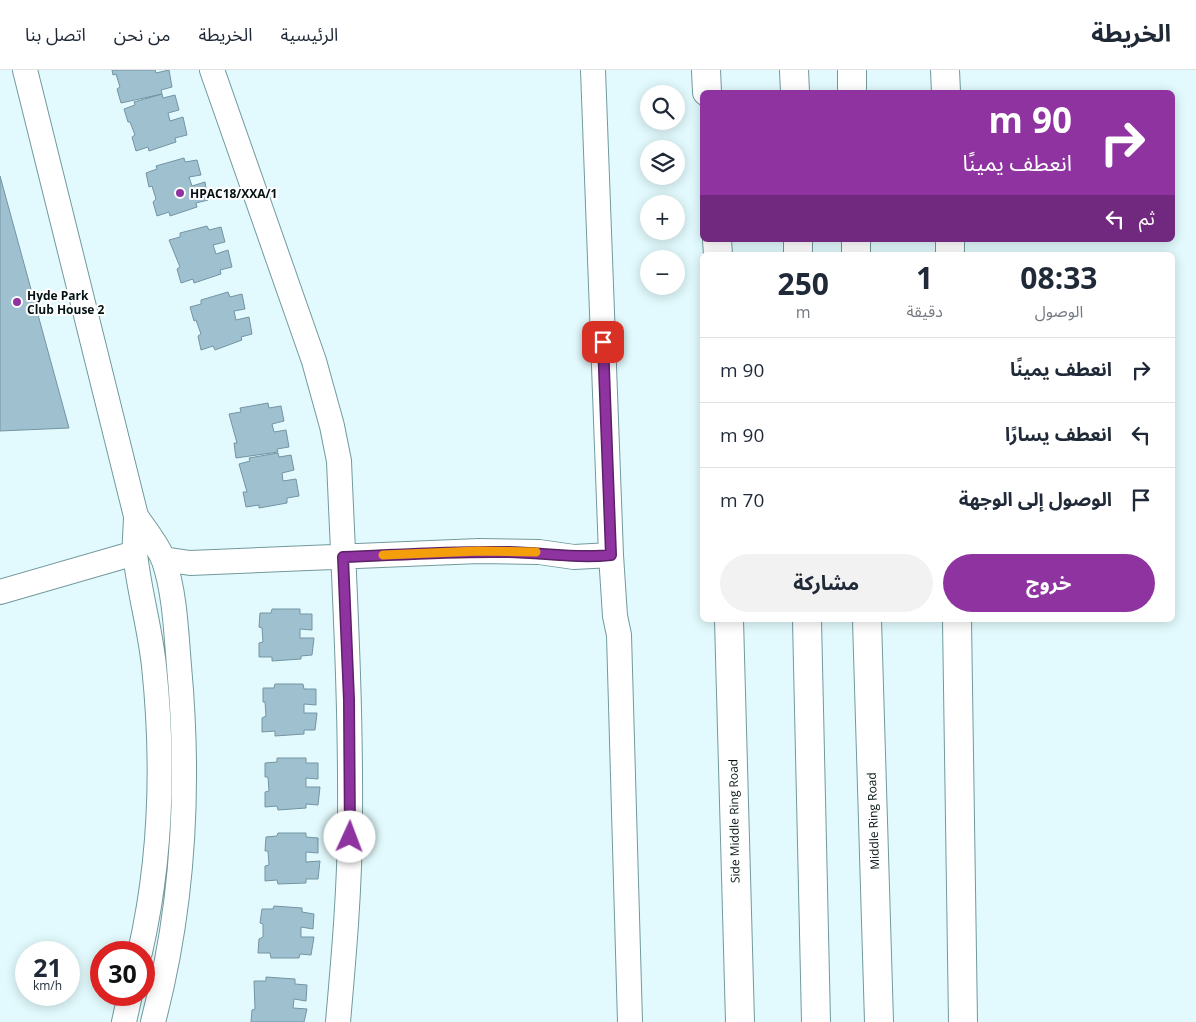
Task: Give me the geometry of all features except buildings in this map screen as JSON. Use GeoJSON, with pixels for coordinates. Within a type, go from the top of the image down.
{"type":"FeatureCollection","features":[{"type":"Feature","properties":{"kind":"highway"},"geometry":{"type":"LineString","coordinates":[[706,70],[708,90]]}},
{"type":"Feature","properties":{"kind":"highway"},"geometry":{"type":"LineString","coordinates":[[794,70],[794,90]]}},
{"type":"Feature","properties":{"kind":"highway"},"geometry":{"type":"LineString","coordinates":[[852,70],[852,90]]}},
{"type":"Feature","properties":{"kind":"highway"},"geometry":{"type":"LineString","coordinates":[[945,70],[946,90]]}},
{"type":"Feature","properties":{"kind":"highway","name":"Side Middle Ring Road"},"geometry":{"type":"LineString","coordinates":[[729,622],[740,1022]]}},
{"type":"Feature","properties":{"kind":"highway"},"geometry":{"type":"LineString","coordinates":[[807,622],[816,1022]]}},
{"type":"Feature","properties":{"kind":"highway","name":"Middle Ring Road"},"geometry":{"type":"LineString","coordinates":[[867,622],[879,1022]]}},
{"type":"Feature","properties":{"kind":"highway"},"geometry":{"type":"LineString","coordinates":[[957,622],[963,1022]]}},
{"type":"Feature","properties":{"kind":"street"},"geometry":{"type":"LineString","coordinates":[[24,70],[136,516],[135,552],[154,667],[160,764],[155,860],[150,909],[143,941]]}},
{"type":"Feature","properties":{"kind":"street"},"geometry":{"type":"LineString","coordinates":[[212,70],[324,392],[339,461],[349,700],[350,819],[345,948],[338,1022]]}},
{"type":"Feature","properties":{"kind":"street"},"geometry":{"type":"LineString","coordinates":[[593,70],[611,555],[615,616],[619,635],[630,1022]]}},
{"type":"Feature","properties":{"kind":"street"},"geometry":{"type":"LineString","coordinates":[[136,516],[163,559],[172,597],[180,668],[185,748],[185,792],[179,888],[166,972],[153,1022]]}},
{"type":"Feature","properties":{"kind":"street"},"geometry":{"type":"LineString","coordinates":[[163,559],[190,563],[479,551],[539,552],[574,557],[611,555]]}},
{"type":"Feature","properties":{"kind":"street"},"geometry":{"type":"LineString","coordinates":[[0,592],[135,552]]}},
{"type":"Feature","properties":{"kind":"street"},"geometry":{"type":"LineString","coordinates":[[124,1022],[128,1006]]}},
{"type":"Feature","properties":{"kind":"slow traffic"},"geometry":{"type":"LineString","coordinates":[[383,555],[479,551],[536,552]]}},
{"type":"Feature","properties":{"kind":"place","name":"HPAC18/XXA/1"},"geometry":{"type":"Point","coordinates":[180,193]}},
{"type":"Feature","properties":{"kind":"place","name":"Hyde Park Club House 2"},"geometry":{"type":"Point","coordinates":[17,302]}},
{"type":"Feature","properties":{"kind":"route"},"geometry":{"type":"LineString","coordinates":[[350,837],[349,700],[343,557],[479,551],[539,552],[574,557],[611,555],[603,342]]}}]}
